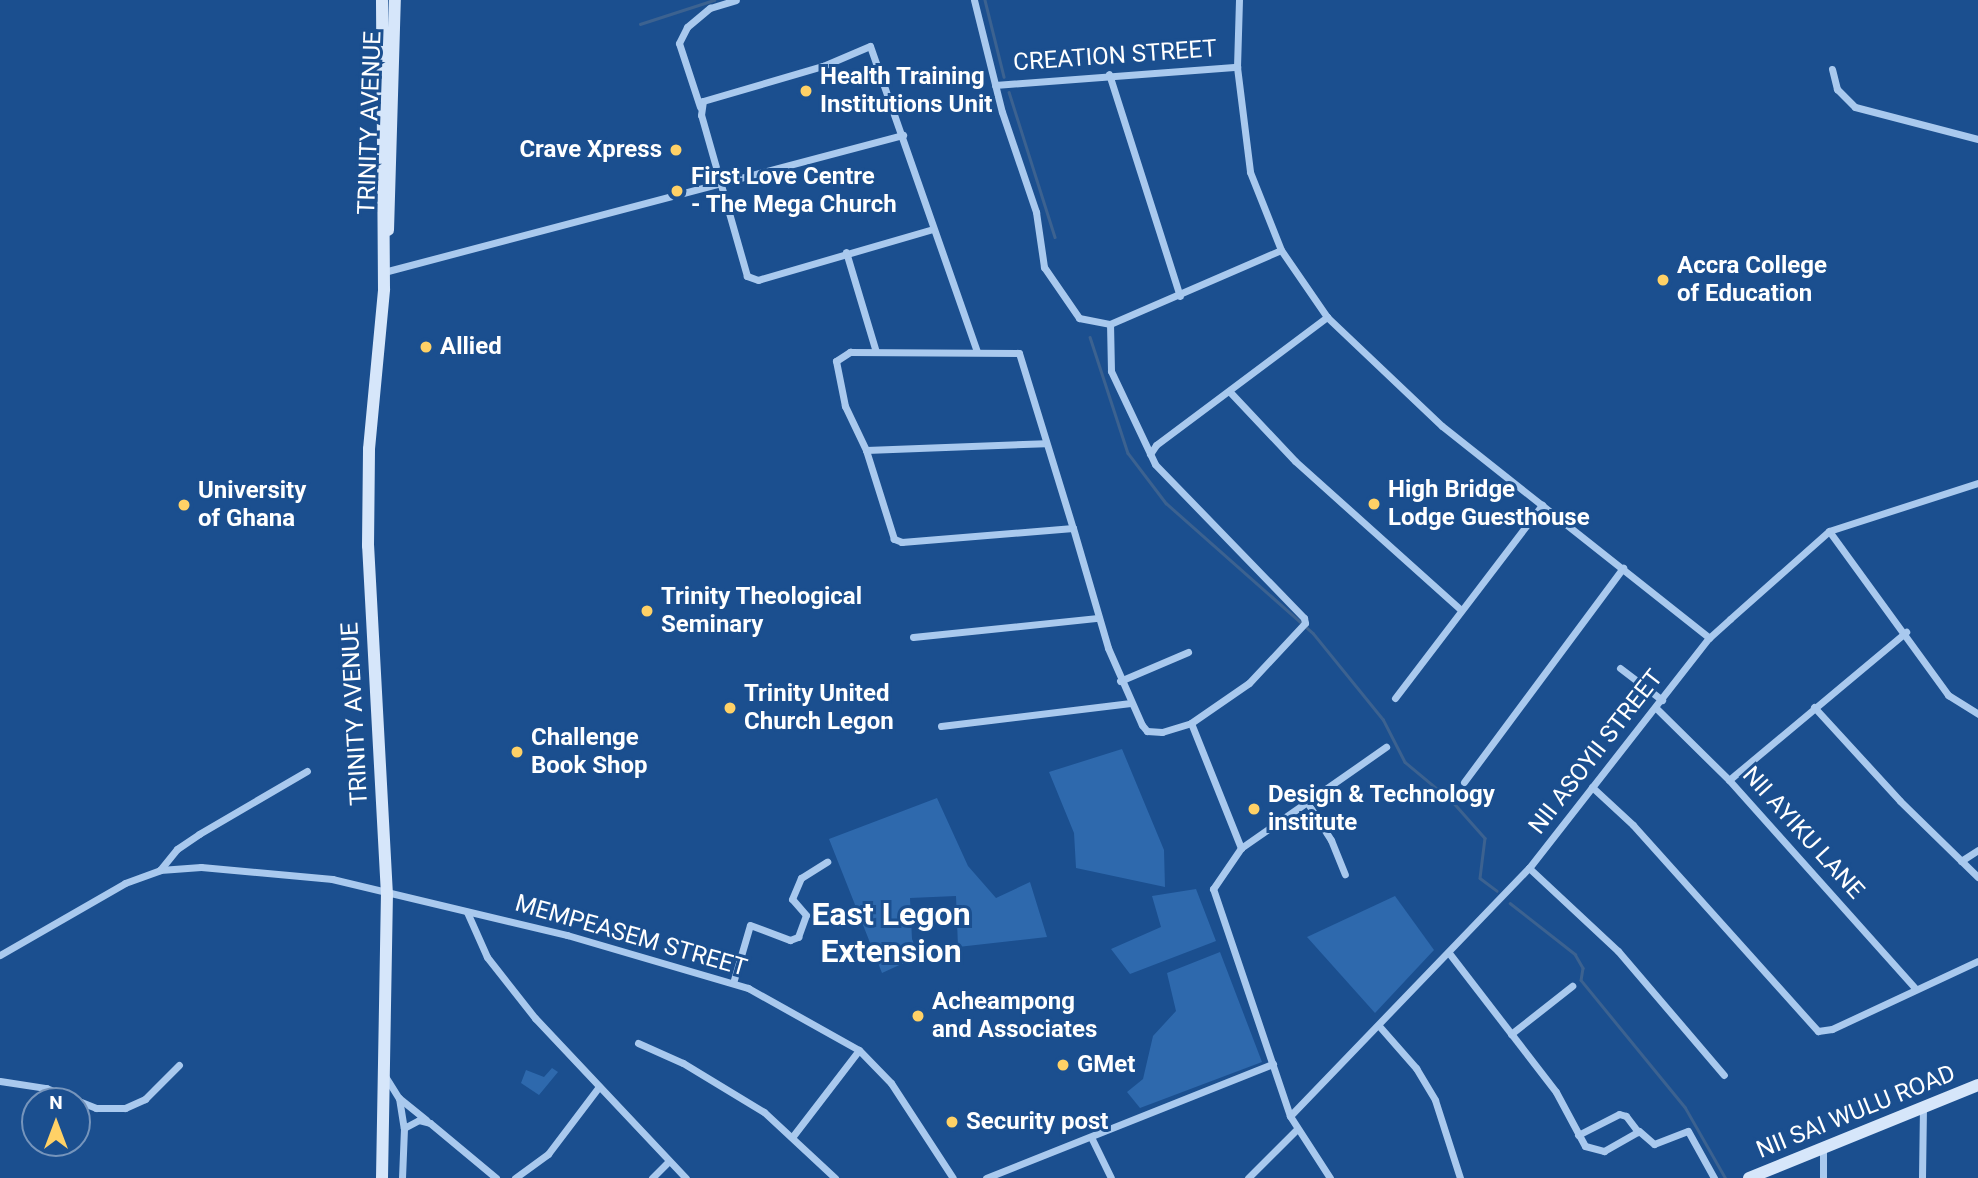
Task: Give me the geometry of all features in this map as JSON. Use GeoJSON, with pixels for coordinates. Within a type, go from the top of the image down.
{"type":"FeatureCollection","features":[{"type":"Feature","properties":{"kind":"street","name":"TRINITY AVENUE"},"geometry":{"type":"LineString","coordinates":[[382,0],[384,272],[369,449],[368,555],[387,895],[382,1178]]}},
{"type":"Feature","properties":{"kind":"street","name":"TRINITY AVENUE"},"geometry":{"type":"LineString","coordinates":[[383,248],[390,216],[395,0]]}},
{"type":"Feature","properties":{"kind":"street"},"geometry":{"type":"LineString","coordinates":[[736,0],[710,8],[687,27],[679,43],[723,182],[747,276],[758,279],[933,229]]}},
{"type":"Feature","properties":{"kind":"street"},"geometry":{"type":"LineString","coordinates":[[974,0],[995,85],[1036,212],[1044,267],[1079,318],[1110,324],[1180,296],[1281,250]]}},
{"type":"Feature","properties":{"kind":"street"},"geometry":{"type":"LineString","coordinates":[[1239,0],[1237,67],[1250,173],[1281,250],[1327,317],[1397,387],[1709,638]]}},
{"type":"Feature","properties":{"kind":"street"},"geometry":{"type":"LineString","coordinates":[[701,108],[707,96],[823,66],[870,46],[977,352]]}},
{"type":"Feature","properties":{"kind":"street","name":"CREATION STREET"},"geometry":{"type":"LineString","coordinates":[[995,85],[1109,74],[1237,67]]}},
{"type":"Feature","properties":{"kind":"street"},"geometry":{"type":"LineString","coordinates":[[1832,69],[1837,89],[1855,107],[1978,139]]}},
{"type":"Feature","properties":{"kind":"street"},"geometry":{"type":"LineString","coordinates":[[1109,74],[1180,296]]}},
{"type":"Feature","properties":{"kind":"street"},"geometry":{"type":"LineString","coordinates":[[384,272],[903,135]]}},
{"type":"Feature","properties":{"kind":"street"},"geometry":{"type":"LineString","coordinates":[[846,252],[876,352]]}},
{"type":"Feature","properties":{"kind":"street"},"geometry":{"type":"LineString","coordinates":[[1150,454],[1156,445],[1327,317]]}},
{"type":"Feature","properties":{"kind":"street"},"geometry":{"type":"LineString","coordinates":[[1073,528],[902,542],[888,530],[866,450],[845,406],[836,361],[850,352],[1018,353],[1073,528],[1098,618],[1121,681],[1147,731],[1162,732],[1191,723],[1249,683],[1305,623],[1210,526],[1150,454],[1111,371],[1110,324]]}},
{"type":"Feature","properties":{"kind":"street"},"geometry":{"type":"LineString","coordinates":[[1230,392],[1295,461],[1460,608]]}},
{"type":"Feature","properties":{"kind":"street"},"geometry":{"type":"LineString","coordinates":[[866,450],[1045,443]]}},
{"type":"Feature","properties":{"kind":"street","name":"NII ASOYII STREET"},"geometry":{"type":"LineString","coordinates":[[1290,1116],[1380,1027],[1529,868],[1709,638],[1829,531],[1978,483]]}},
{"type":"Feature","properties":{"kind":"street"},"geometry":{"type":"LineString","coordinates":[[1395,698],[1460,608],[1542,505]]}},
{"type":"Feature","properties":{"kind":"street"},"geometry":{"type":"LineString","coordinates":[[1829,531],[1906,632],[1948,695],[1978,714]]}},
{"type":"Feature","properties":{"kind":"street"},"geometry":{"type":"LineString","coordinates":[[1464,782],[1623,568]]}},
{"type":"Feature","properties":{"kind":"street"},"geometry":{"type":"LineString","coordinates":[[913,637],[1098,618]]}},
{"type":"Feature","properties":{"kind":"street"},"geometry":{"type":"LineString","coordinates":[[1729,780],[1906,632]]}},
{"type":"Feature","properties":{"kind":"street"},"geometry":{"type":"LineString","coordinates":[[1121,681],[1188,652]]}},
{"type":"Feature","properties":{"kind":"street"},"geometry":{"type":"LineString","coordinates":[[1620,668],[1662,700]]}},
{"type":"Feature","properties":{"kind":"street"},"geometry":{"type":"LineString","coordinates":[[941,726],[1131,704]]}},
{"type":"Feature","properties":{"kind":"street"},"geometry":{"type":"LineString","coordinates":[[1814,707],[1978,877]]}},
{"type":"Feature","properties":{"kind":"street","name":"NII AYIKU LANE"},"geometry":{"type":"LineString","coordinates":[[1656,708],[1729,780],[1915,988]]}},
{"type":"Feature","properties":{"kind":"street"},"geometry":{"type":"LineString","coordinates":[[1191,723],[1241,848]]}},
{"type":"Feature","properties":{"kind":"street"},"geometry":{"type":"LineString","coordinates":[[1330,1178],[1290,1116],[1214,900],[1216,881],[1241,848],[1386,747]]}},
{"type":"Feature","properties":{"kind":"street"},"geometry":{"type":"LineString","coordinates":[[0,955],[125,883],[160,870],[177,849],[199,834],[307,771]]}},
{"type":"Feature","properties":{"kind":"street"},"geometry":{"type":"LineString","coordinates":[[1592,787],[1642,834],[1818,1031],[1832,1029],[1915,988],[1978,961]]}},
{"type":"Feature","properties":{"kind":"street"},"geometry":{"type":"LineString","coordinates":[[1307,802],[1331,839],[1345,874]]}},
{"type":"Feature","properties":{"kind":"street"},"geometry":{"type":"LineString","coordinates":[[1961,861],[1978,850]]}},
{"type":"Feature","properties":{"kind":"street"},"geometry":{"type":"LineString","coordinates":[[733,983],[750,925],[790,940],[797,937],[806,915],[792,900],[801,878],[827,862]]}},
{"type":"Feature","properties":{"kind":"street","name":"MEMPEASEM STREET"},"geometry":{"type":"LineString","coordinates":[[160,870],[201,867],[332,879],[387,895],[567,935],[733,983],[802,1014],[859,1050],[891,1083],[953,1178]]}},
{"type":"Feature","properties":{"kind":"street"},"geometry":{"type":"LineString","coordinates":[[1529,868],[1618,951],[1724,1075]]}},
{"type":"Feature","properties":{"kind":"street"},"geometry":{"type":"LineString","coordinates":[[467,912],[487,957],[598,1088],[686,1178]]}},
{"type":"Feature","properties":{"kind":"street"},"geometry":{"type":"LineString","coordinates":[[1449,953],[1556,1092],[1585,1146],[1604,1151],[1638,1132]]}},
{"type":"Feature","properties":{"kind":"street"},"geometry":{"type":"LineString","coordinates":[[1511,1034],[1572,986]]}},
{"type":"Feature","properties":{"kind":"street"},"geometry":{"type":"LineString","coordinates":[[1380,1027],[1416,1068],[1435,1100],[1460,1178]]}},
{"type":"Feature","properties":{"kind":"street"},"geometry":{"type":"LineString","coordinates":[[638,1043],[727,1087],[793,1136],[835,1178]]}},
{"type":"Feature","properties":{"kind":"street"},"geometry":{"type":"LineString","coordinates":[[793,1136],[859,1050]]}},
{"type":"Feature","properties":{"kind":"street"},"geometry":{"type":"LineString","coordinates":[[986,1178],[1092,1139],[1273,1064]]}},
{"type":"Feature","properties":{"kind":"street"},"geometry":{"type":"LineString","coordinates":[[0,1081],[46,1088],[96,1108],[125,1108],[145,1099],[179,1065]]}},
{"type":"Feature","properties":{"kind":"street"},"geometry":{"type":"LineString","coordinates":[[385,1075],[399,1098],[406,1125],[402,1178]]}},
{"type":"Feature","properties":{"kind":"street","name":"NII SAI WULU ROAD"},"geometry":{"type":"LineString","coordinates":[[1749,1178],[1978,1085]]}},
{"type":"Feature","properties":{"kind":"street"},"geometry":{"type":"LineString","coordinates":[[514,1178],[548,1154],[598,1088]]}},
{"type":"Feature","properties":{"kind":"street"},"geometry":{"type":"LineString","coordinates":[[399,1098],[496,1178]]}},
{"type":"Feature","properties":{"kind":"street"},"geometry":{"type":"LineString","coordinates":[[1922,1178],[1923,1108]]}},
{"type":"Feature","properties":{"kind":"street"},"geometry":{"type":"LineString","coordinates":[[1578,1135],[1619,1114],[1654,1144],[1688,1131],[1714,1178]]}},
{"type":"Feature","properties":{"kind":"street"},"geometry":{"type":"LineString","coordinates":[[406,1125],[430,1123]]}},
{"type":"Feature","properties":{"kind":"street"},"geometry":{"type":"LineString","coordinates":[[1248,1178],[1297,1129]]}},
{"type":"Feature","properties":{"kind":"street"},"geometry":{"type":"LineString","coordinates":[[1092,1139],[1111,1178]]}},
{"type":"Feature","properties":{"kind":"street"},"geometry":{"type":"LineString","coordinates":[[1823,1149],[1823,1178]]}},
{"type":"Feature","properties":{"kind":"street"},"geometry":{"type":"LineString","coordinates":[[652,1178],[669,1161]]}},
{"type":"Feature","properties":{"kind":"shaded area"},"geometry":{"type":"Polygon","coordinates":[[[1122,749],[1164,850],[1165,887],[1076,868],[1074,833],[1049,772],[1122,749]]]}},
{"type":"Feature","properties":{"kind":"shaded area"},"geometry":{"type":"Polygon","coordinates":[[[937,798],[968,866],[996,898],[1030,882],[1047,937],[958,947],[956,896],[910,898],[912,939],[919,956],[882,973],[829,839],[937,798]]]}},
{"type":"Feature","properties":{"kind":"shaded area"},"geometry":{"type":"Polygon","coordinates":[[[1196,889],[1216,941],[1130,974],[1111,949],[1161,927],[1152,896],[1196,889]]]}},
{"type":"Feature","properties":{"kind":"shaded area"},"geometry":{"type":"Polygon","coordinates":[[[1395,896],[1434,950],[1375,1013],[1307,937],[1395,896]]]}},
{"type":"Feature","properties":{"kind":"shaded area"},"geometry":{"type":"Polygon","coordinates":[[[1220,952],[1262,1062],[1140,1108],[1127,1092],[1143,1079],[1153,1036],[1176,1011],[1167,973],[1220,952]]]}},
{"type":"Feature","properties":{"kind":"shaded area"},"geometry":{"type":"Polygon","coordinates":[[[552,1068],[558,1072],[539,1095],[521,1083],[526,1070],[544,1077],[552,1068]]]}},
{"type":"Feature","properties":{"kind":"waterway"},"geometry":{"type":"LineString","coordinates":[[640,24],[714,0]]}},
{"type":"Feature","properties":{"kind":"waterway"},"geometry":{"type":"LineString","coordinates":[[985,0],[1004,77]]}},
{"type":"Feature","properties":{"kind":"waterway"},"geometry":{"type":"LineString","coordinates":[[1009,92],[1055,237]]}},
{"type":"Feature","properties":{"kind":"waterway"},"geometry":{"type":"LineString","coordinates":[[1090,337],[1128,453],[1166,503],[1313,633],[1383,719],[1405,762],[1453,802],[1485,838],[1480,878],[1497,891]]}},
{"type":"Feature","properties":{"kind":"waterway"},"geometry":{"type":"LineString","coordinates":[[1510,903],[1575,954],[1583,968],[1581,980],[1685,1107],[1725,1177]]}},
{"type":"Feature","properties":{"kind":"place","name":"Health Training Institutions Unit"},"geometry":{"type":"Point","coordinates":[806,91]}},
{"type":"Feature","properties":{"kind":"place","name":"Crave Xpress"},"geometry":{"type":"Point","coordinates":[676,150]}},
{"type":"Feature","properties":{"kind":"place","name":"First Love Centre - The Mega Church"},"geometry":{"type":"Point","coordinates":[677,191]}},
{"type":"Feature","properties":{"kind":"place","name":"Accra College of Education"},"geometry":{"type":"Point","coordinates":[1663,280]}},
{"type":"Feature","properties":{"kind":"place","name":"Allied"},"geometry":{"type":"Point","coordinates":[426,347]}},
{"type":"Feature","properties":{"kind":"place","name":"High Bridge Lodge Guesthouse"},"geometry":{"type":"Point","coordinates":[1374,504]}},
{"type":"Feature","properties":{"kind":"place","name":"University of Ghana"},"geometry":{"type":"Point","coordinates":[184,505]}},
{"type":"Feature","properties":{"kind":"place","name":"Trinity Theological Seminary"},"geometry":{"type":"Point","coordinates":[647,611]}},
{"type":"Feature","properties":{"kind":"place","name":"Trinity United Church Legon"},"geometry":{"type":"Point","coordinates":[730,708]}},
{"type":"Feature","properties":{"kind":"place","name":"Challenge Book Shop"},"geometry":{"type":"Point","coordinates":[517,752]}},
{"type":"Feature","properties":{"kind":"place","name":"Design & Technology institute"},"geometry":{"type":"Point","coordinates":[1254,809]}},
{"type":"Feature","properties":{"kind":"place","name":"Acheampong and Associates"},"geometry":{"type":"Point","coordinates":[918,1016]}},
{"type":"Feature","properties":{"kind":"place","name":"GMet"},"geometry":{"type":"Point","coordinates":[1063,1065]}},
{"type":"Feature","properties":{"kind":"place","name":"Security post"},"geometry":{"type":"Point","coordinates":[952,1122]}},
{"type":"Feature","properties":{"kind":"district","name":"East Legon Extension"},"geometry":{"type":"Point","coordinates":[891,934]}}]}
